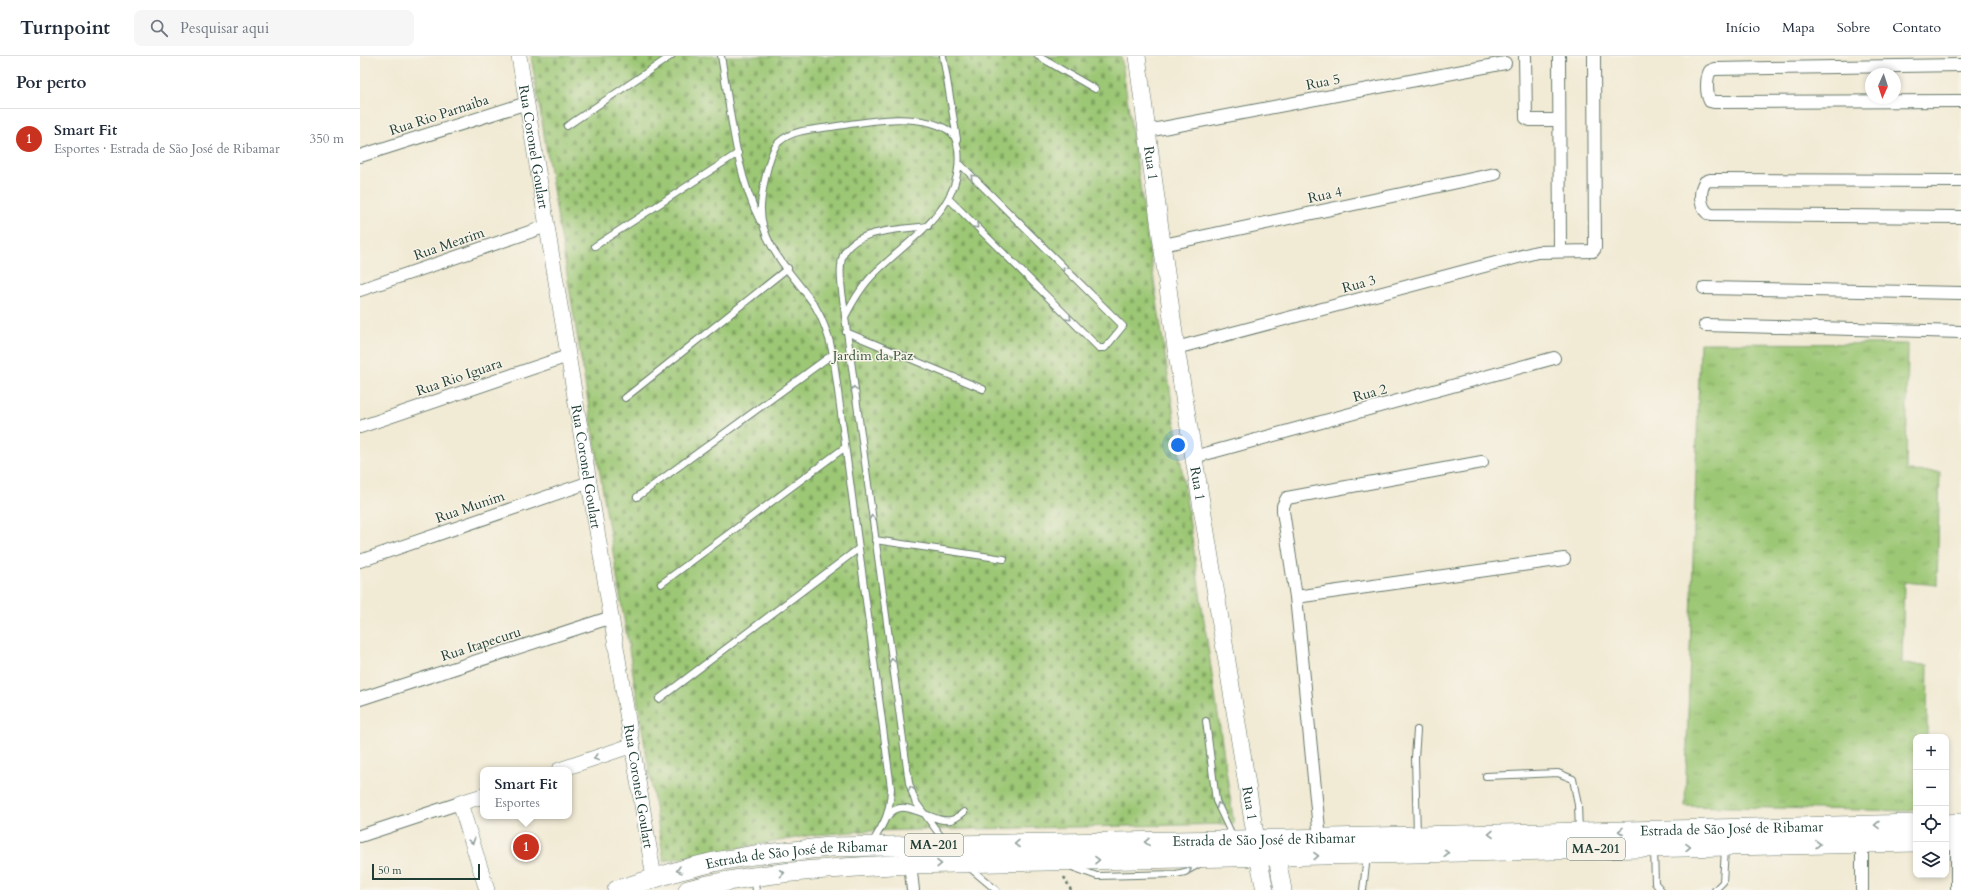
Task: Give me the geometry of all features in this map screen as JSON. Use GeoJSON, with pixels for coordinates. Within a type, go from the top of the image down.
{"type":"FeatureCollection","features":[{"type":"Feature","properties":{"kind":"main road","name":"Rua 1"},"geometry":{"type":"LineString","coordinates":[[1137,56],[1176,348],[1264,851]]}},
{"type":"Feature","properties":{"kind":"main road","name":"Estrada de São José de Ribamar"},"geometry":{"type":"LineString","coordinates":[[697,889],[755,883],[821,868],[1056,860],[1211,858],[1264,851],[1320,838],[1913,824]]}},
{"type":"Feature","properties":{"kind":"main road"},"geometry":{"type":"LineString","coordinates":[[1949,828],[1956,836]]}},
{"type":"Feature","properties":{"kind":"main road","name":"Estrada de São José de Ribamar"},"geometry":{"type":"LineString","coordinates":[[618,890],[681,870],[754,855],[830,847],[1235,840],[1264,851],[1367,855],[1913,842]]}},
{"type":"Feature","properties":{"kind":"main road"},"geometry":{"type":"LineString","coordinates":[[1264,851],[1265,890]]}},
{"type":"Feature","properties":{"kind":"main road"},"geometry":{"type":"LineString","coordinates":[[1264,851],[1283,890]]}},
{"type":"Feature","properties":{"kind":"street","name":"Rua Coronel Goulart"},"geometry":{"type":"LineString","coordinates":[[519,56],[654,878]]}},
{"type":"Feature","properties":{"kind":"street"},"geometry":{"type":"LineString","coordinates":[[1525,56],[1526,118],[1530,120],[1559,120]]}},
{"type":"Feature","properties":{"kind":"street"},"geometry":{"type":"LineString","coordinates":[[1555,251],[1559,120],[1559,56]]}},
{"type":"Feature","properties":{"kind":"street","name":"Rua 3"},"geometry":{"type":"LineString","coordinates":[[1176,348],[1522,256],[1555,251],[1593,251],[1595,248],[1594,56]]}},
{"type":"Feature","properties":{"kind":"street","name":"Rua 5"},"geometry":{"type":"LineString","coordinates":[[1147,131],[1505,63]]}},
{"type":"Feature","properties":{"kind":"street"},"geometry":{"type":"LineString","coordinates":[[1961,65],[1715,69],[1710,71],[1707,76],[1708,98],[1710,101],[1714,102],[1961,101]]}},
{"type":"Feature","properties":{"kind":"street","name":"Rua Rio Parnaiba"},"geometry":{"type":"LineString","coordinates":[[360,156],[527,102]]}},
{"type":"Feature","properties":{"kind":"street","name":"Rua 4"},"geometry":{"type":"LineString","coordinates":[[1163,245],[1494,174]]}},
{"type":"Feature","properties":{"kind":"street"},"geometry":{"type":"LineString","coordinates":[[1961,181],[1710,180],[1705,182],[1702,186],[1702,207],[1705,212],[1711,215],[1961,217]]}},
{"type":"Feature","properties":{"kind":"street","name":"Rua Mearim"},"geometry":{"type":"LineString","coordinates":[[360,290],[547,226]]}},
{"type":"Feature","properties":{"kind":"street"},"geometry":{"type":"LineString","coordinates":[[1704,288],[1961,293]]}},
{"type":"Feature","properties":{"kind":"street"},"geometry":{"type":"LineString","coordinates":[[1705,325],[1961,332]]}},
{"type":"Feature","properties":{"kind":"street","name":"Rua Rio Iguara"},"geometry":{"type":"LineString","coordinates":[[360,428],[568,356]]}},
{"type":"Feature","properties":{"kind":"street","name":"Rua 2"},"geometry":{"type":"LineString","coordinates":[[1194,457],[1554,358]]}},
{"type":"Feature","properties":{"kind":"street"},"geometry":{"type":"LineString","coordinates":[[1320,838],[1296,597],[1283,506],[1287,498],[1482,462]]}},
{"type":"Feature","properties":{"kind":"street","name":"Rua Munim"},"geometry":{"type":"LineString","coordinates":[[360,561],[590,482]]}},
{"type":"Feature","properties":{"kind":"street"},"geometry":{"type":"LineString","coordinates":[[1296,597],[1564,559]]}},
{"type":"Feature","properties":{"kind":"street","name":"Rua Itapecuru"},"geometry":{"type":"LineString","coordinates":[[360,700],[612,617]]}},
{"type":"Feature","properties":{"kind":"street"},"geometry":{"type":"LineString","coordinates":[[568,767],[633,745]]}},
{"type":"Feature","properties":{"kind":"street"},"geometry":{"type":"LineString","coordinates":[[360,836],[480,797]]}},
{"type":"Feature","properties":{"kind":"street"},"geometry":{"type":"LineString","coordinates":[[460,803],[487,890]]}},
{"type":"Feature","properties":{"kind":"street"},"geometry":{"type":"LineString","coordinates":[[1956,836],[1957,890]]}},
{"type":"Feature","properties":{"kind":"street"},"geometry":{"type":"LineString","coordinates":[[1862,843],[1862,890]]}},
{"type":"Feature","properties":{"kind":"street"},"geometry":{"type":"LineString","coordinates":[[910,864],[914,890]]}},
{"type":"Feature","properties":{"kind":"lane"},"geometry":{"type":"LineString","coordinates":[[567,126],[672,56]]}},
{"type":"Feature","properties":{"kind":"lane"},"geometry":{"type":"LineString","coordinates":[[721,56],[738,153],[746,189],[764,231],[815,306],[822,319],[833,354],[844,448],[891,788],[890,809],[887,819]]}},
{"type":"Feature","properties":{"kind":"lane"},"geometry":{"type":"LineString","coordinates":[[845,317],[866,284],[875,273],[935,219],[949,199],[958,163],[958,149],[943,56]]}},
{"type":"Feature","properties":{"kind":"lane"},"geometry":{"type":"LineString","coordinates":[[1038,56],[1095,89]]}},
{"type":"Feature","properties":{"kind":"lane"},"geometry":{"type":"LineString","coordinates":[[764,231],[761,216],[761,204],[769,164],[774,149],[779,141],[791,135],[803,131],[880,119],[902,120],[926,123],[949,131],[956,139],[958,149]]}},
{"type":"Feature","properties":{"kind":"lane"},"geometry":{"type":"LineString","coordinates":[[595,246],[738,153]]}},
{"type":"Feature","properties":{"kind":"lane"},"geometry":{"type":"LineString","coordinates":[[949,199],[1099,348],[1105,348],[1123,326],[958,163]]}},
{"type":"Feature","properties":{"kind":"lane"},"geometry":{"type":"LineString","coordinates":[[928,226],[869,234],[852,242],[842,258],[840,266],[846,332],[910,783],[915,801],[948,845]]}},
{"type":"Feature","properties":{"kind":"lane"},"geometry":{"type":"LineString","coordinates":[[625,398],[788,268]]}},
{"type":"Feature","properties":{"kind":"lane"},"geometry":{"type":"LineString","coordinates":[[846,332],[983,388]]}},
{"type":"Feature","properties":{"kind":"lane"},"geometry":{"type":"LineString","coordinates":[[637,497],[833,354]]}},
{"type":"Feature","properties":{"kind":"lane"},"geometry":{"type":"LineString","coordinates":[[661,584],[844,448]]}},
{"type":"Feature","properties":{"kind":"lane"},"geometry":{"type":"LineString","coordinates":[[875,540],[1004,559]]}},
{"type":"Feature","properties":{"kind":"lane"},"geometry":{"type":"LineString","coordinates":[[659,699],[858,549]]}},
{"type":"Feature","properties":{"kind":"lane"},"geometry":{"type":"LineString","coordinates":[[1206,721],[1216,801],[1235,840]]}},
{"type":"Feature","properties":{"kind":"lane"},"geometry":{"type":"LineString","coordinates":[[1417,730],[1415,758],[1417,836]]}},
{"type":"Feature","properties":{"kind":"lane"},"geometry":{"type":"LineString","coordinates":[[1486,776],[1558,773],[1567,775],[1573,779],[1576,788],[1579,832]]}},
{"type":"Feature","properties":{"kind":"lane"},"geometry":{"type":"LineString","coordinates":[[869,846],[890,814],[900,809],[907,808],[944,821],[952,820],[964,812]]}},
{"type":"Feature","properties":{"kind":"lane"},"geometry":{"type":"LineString","coordinates":[[1715,890],[1723,882],[1725,846]]}},
{"type":"Feature","properties":{"kind":"lane"},"geometry":{"type":"LineString","coordinates":[[1654,848],[1655,883],[1661,890]]}},
{"type":"Feature","properties":{"kind":"lane"},"geometry":{"type":"LineString","coordinates":[[1363,890],[1367,855]]}},
{"type":"Feature","properties":{"kind":"lane"},"geometry":{"type":"LineString","coordinates":[[964,863],[996,890]]}},
{"type":"Feature","properties":{"kind":"green space","name":"Jardim da Paz"},"geometry":{"type":"Polygon","coordinates":[[[531,56],[1121,56],[1234,824],[866,831],[813,835],[664,861],[531,56]]]}},
{"type":"Feature","properties":{"kind":"green space"},"geometry":{"type":"Polygon","coordinates":[[[1700,343],[1908,344],[1906,471],[1940,472],[1937,585],[1904,582],[1902,664],[1928,665],[1927,734],[1913,734],[1913,809],[1907,811],[1685,806],[1700,343]]]}},
{"type":"Feature","properties":{"kind":"place","name":"Smart Fit"},"geometry":{"type":"Point","coordinates":[526,847]}}]}
